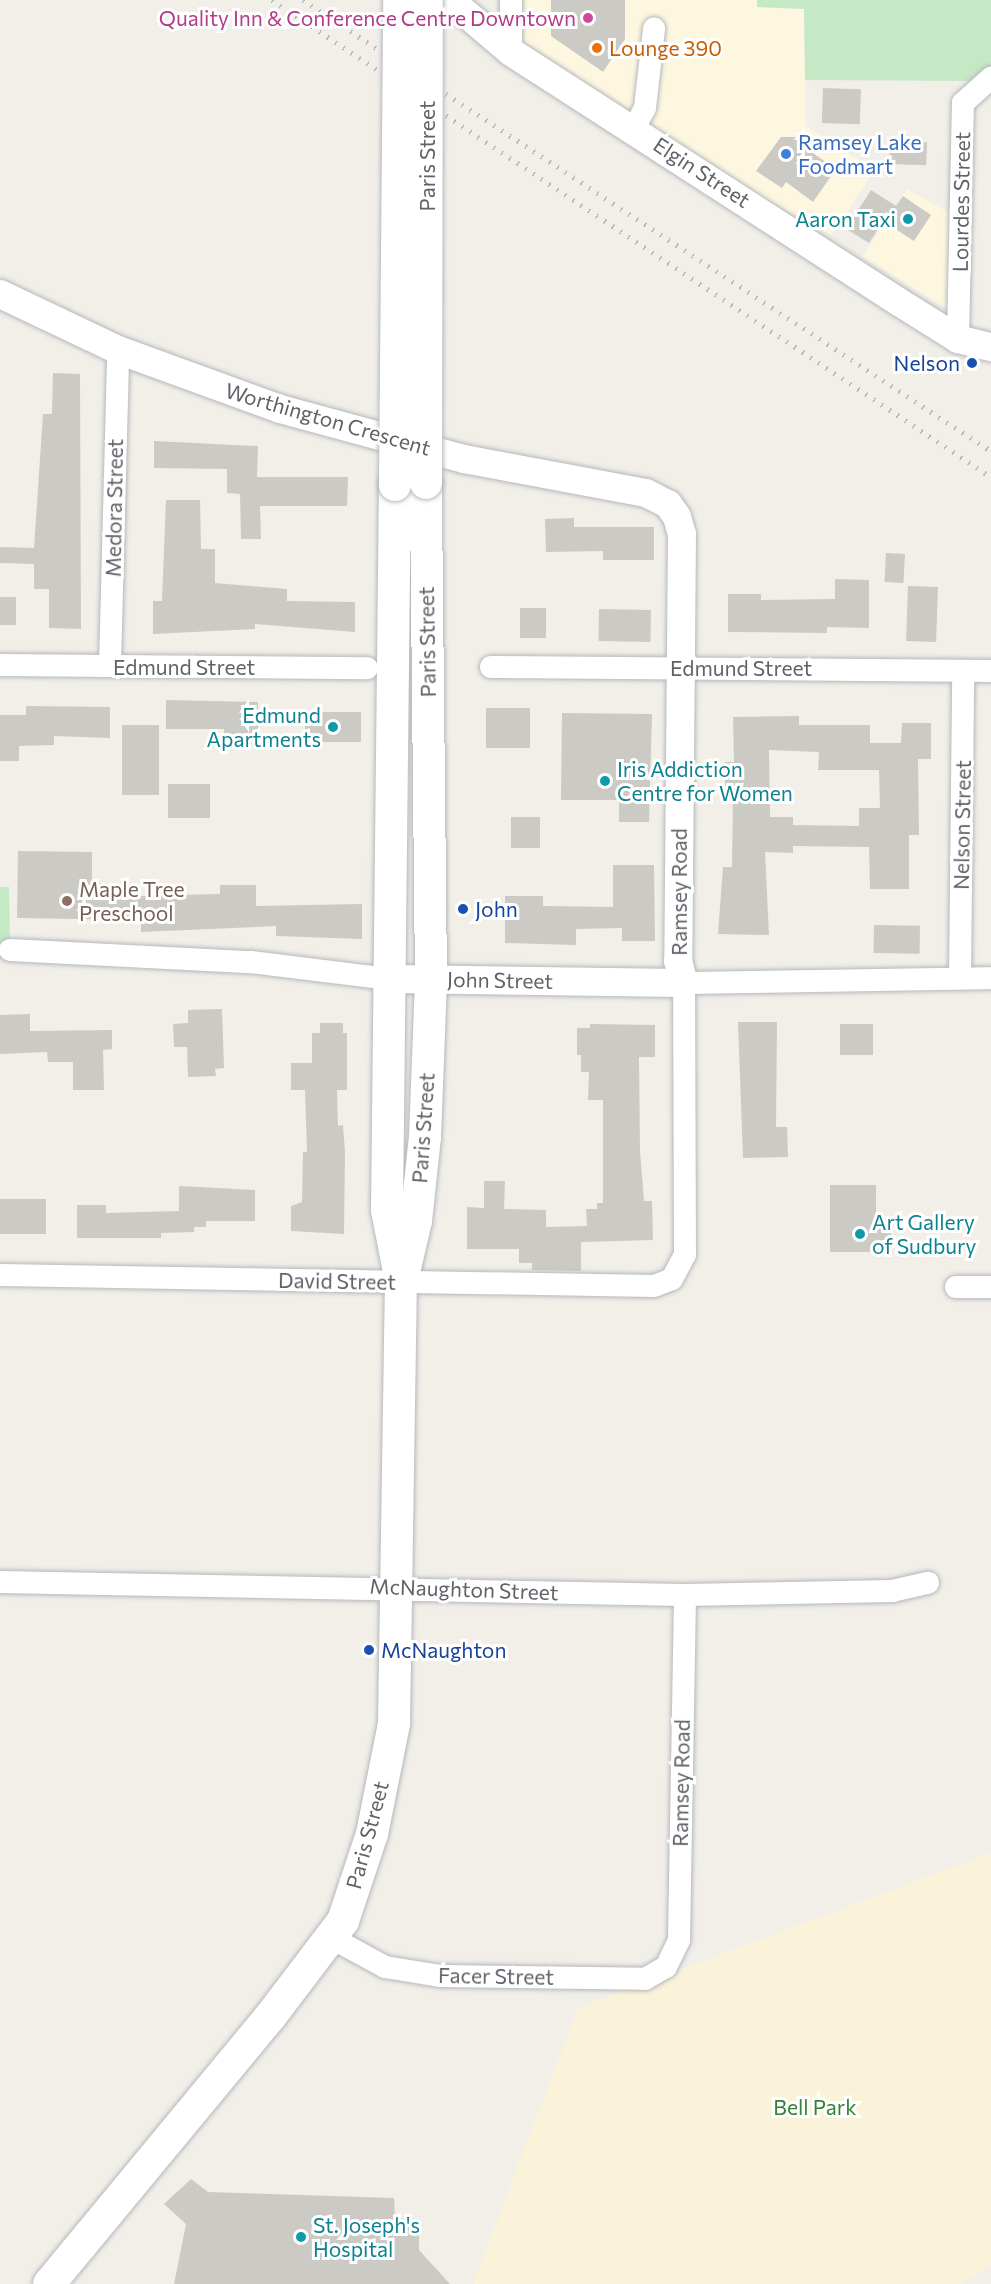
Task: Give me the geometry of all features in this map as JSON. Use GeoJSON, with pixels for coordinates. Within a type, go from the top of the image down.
{"type":"FeatureCollection","features":[{"type":"Feature","properties":{"kind":"main road","name":"Paris Street"},"geometry":{"type":"LineString","coordinates":[[49,2284],[343,1921],[372,1834],[394,1724],[399,1587],[402,1282],[387,1210],[399,0]]}},
{"type":"Feature","properties":{"kind":"main road","name":"Paris Street"},"geometry":{"type":"LineString","coordinates":[[402,1282],[416,1221],[425,1137],[431,980],[426,483],[427,0]]}},
{"type":"Feature","properties":{"kind":"street","name":"Elgin Street"},"geometry":{"type":"LineString","coordinates":[[450,0],[511,52],[634,128],[958,339],[991,347]]}},
{"type":"Feature","properties":{"kind":"street"},"geometry":{"type":"LineString","coordinates":[[511,0],[511,52]]}},
{"type":"Feature","properties":{"kind":"street"},"geometry":{"type":"LineString","coordinates":[[634,128],[645,108],[654,28]]}},
{"type":"Feature","properties":{"kind":"street","name":"Lourdes Street"},"geometry":{"type":"LineString","coordinates":[[958,339],[963,103],[991,78]]}},
{"type":"Feature","properties":{"kind":"street","name":"Worthington Crescent"},"geometry":{"type":"LineString","coordinates":[[0,294],[118,350],[355,431],[464,459],[646,493],[668,504]]}},
{"type":"Feature","properties":{"kind":"street","name":"Medora Street"},"geometry":{"type":"LineString","coordinates":[[110,666],[118,350]]}},
{"type":"Feature","properties":{"kind":"street","name":"Ramsey Road"},"geometry":{"type":"LineString","coordinates":[[668,504],[682,534],[678,961],[684,983],[685,1255],[672,1279]]}},
{"type":"Feature","properties":{"kind":"street","name":"Edmund Street"},"geometry":{"type":"LineString","coordinates":[[0,665],[367,668]]}},
{"type":"Feature","properties":{"kind":"street","name":"Edmund Street"},"geometry":{"type":"LineString","coordinates":[[491,667],[991,671]]}},
{"type":"Feature","properties":{"kind":"street","name":"Nelson Street"},"geometry":{"type":"LineString","coordinates":[[960,978],[963,671]]}},
{"type":"Feature","properties":{"kind":"street","name":"John Street"},"geometry":{"type":"LineString","coordinates":[[10,950],[251,962],[390,979],[684,983],[991,978]]}},
{"type":"Feature","properties":{"kind":"street","name":"David Street"},"geometry":{"type":"LineString","coordinates":[[0,1275],[654,1286],[672,1279]]}},
{"type":"Feature","properties":{"kind":"street"},"geometry":{"type":"LineString","coordinates":[[956,1287],[991,1287]]}},
{"type":"Feature","properties":{"kind":"street","name":"McNaughton Street"},"geometry":{"type":"LineString","coordinates":[[0,1582],[399,1587],[685,1595],[892,1591],[928,1583]]}},
{"type":"Feature","properties":{"kind":"street","name":"Ramsey Road"},"geometry":{"type":"LineString","coordinates":[[666,1967],[679,1940],[685,1595]]}},
{"type":"Feature","properties":{"kind":"street","name":"Facer Street"},"geometry":{"type":"LineString","coordinates":[[330,1937],[385,1967],[441,1976],[645,1979],[666,1967]]}},
{"type":"Feature","properties":{"kind":"shaded area"},"geometry":{"type":"Polygon","coordinates":[[[519,0],[757,0],[758,7],[804,9],[806,126],[875,170],[831,235],[637,127],[521,46],[519,0]]]}},
{"type":"Feature","properties":{"kind":"shaded area"},"geometry":{"type":"Polygon","coordinates":[[[907,189],[953,215],[953,313],[863,256],[907,189]]]}},
{"type":"Feature","properties":{"kind":"green space"},"geometry":{"type":"Polygon","coordinates":[[[757,0],[991,0],[991,75],[982,81],[805,80],[804,9],[757,7],[757,0]]]}},
{"type":"Feature","properties":{"kind":"green space"},"geometry":{"type":"Polygon","coordinates":[[[0,887],[9,887],[10,948],[0,960],[0,887]]]}},
{"type":"Feature","properties":{"kind":"sand","name":"Bell Park"},"geometry":{"type":"Polygon","coordinates":[[[991,1853],[991,2266],[961,2284],[473,2284],[578,2008],[991,1853]]]}},
{"type":"Feature","properties":{"kind":"building","name":"Quality Inn & Conference Centre Downtown"},"geometry":{"type":"Polygon","coordinates":[[[551,0],[625,0],[625,39],[603,72],[551,36],[551,0]]]}},
{"type":"Feature","properties":{"kind":"building"},"geometry":{"type":"Polygon","coordinates":[[[823,88],[861,89],[860,124],[822,123],[823,88]]]}},
{"type":"Feature","properties":{"kind":"building"},"geometry":{"type":"Polygon","coordinates":[[[781,137],[815,137],[807,149],[836,169],[813,202],[786,182],[782,188],[756,171],[781,137]]]}},
{"type":"Feature","properties":{"kind":"building"},"geometry":{"type":"Polygon","coordinates":[[[890,141],[927,142],[926,165],[889,164],[890,141]]]}},
{"type":"Feature","properties":{"kind":"building"},"geometry":{"type":"Polygon","coordinates":[[[871,190],[896,206],[903,196],[931,215],[914,241],[883,221],[869,243],[846,229],[871,190]]]}},
{"type":"Feature","properties":{"kind":"building"},"geometry":{"type":"Polygon","coordinates":[[[53,373],[80,374],[81,629],[49,628],[49,589],[34,589],[34,564],[0,563],[0,547],[34,548],[43,414],[52,414],[53,373]]]}},
{"type":"Feature","properties":{"kind":"building"},"geometry":{"type":"Polygon","coordinates":[[[154,441],[258,446],[257,477],[348,477],[347,506],[260,506],[261,539],[241,539],[240,494],[227,493],[227,469],[154,468],[154,441]]]}},
{"type":"Feature","properties":{"kind":"building"},"geometry":{"type":"Polygon","coordinates":[[[166,500],[200,500],[201,549],[215,549],[215,583],[287,589],[287,601],[355,602],[355,632],[255,624],[255,629],[153,634],[153,601],[162,601],[166,500]]]}},
{"type":"Feature","properties":{"kind":"building"},"geometry":{"type":"Polygon","coordinates":[[[574,518],[574,527],[654,527],[654,560],[603,560],[603,551],[546,552],[545,519],[574,518]]]}},
{"type":"Feature","properties":{"kind":"building"},"geometry":{"type":"Polygon","coordinates":[[[886,553],[905,554],[903,583],[884,582],[886,553]]]}},
{"type":"Feature","properties":{"kind":"building"},"geometry":{"type":"Polygon","coordinates":[[[835,579],[869,580],[869,628],[827,627],[827,633],[728,632],[728,594],[761,594],[761,600],[835,599],[835,579]]]}},
{"type":"Feature","properties":{"kind":"building"},"geometry":{"type":"Polygon","coordinates":[[[908,586],[938,587],[936,642],[906,641],[908,586]]]}},
{"type":"Feature","properties":{"kind":"building"},"geometry":{"type":"Polygon","coordinates":[[[0,597],[16,597],[16,625],[0,625],[0,597]]]}},
{"type":"Feature","properties":{"kind":"building"},"geometry":{"type":"Polygon","coordinates":[[[520,608],[546,608],[546,638],[520,638],[520,608]]]}},
{"type":"Feature","properties":{"kind":"building"},"geometry":{"type":"Polygon","coordinates":[[[599,609],[651,610],[650,642],[598,641],[599,609]]]}},
{"type":"Feature","properties":{"kind":"building"},"geometry":{"type":"Polygon","coordinates":[[[166,700],[258,702],[258,739],[224,739],[224,729],[166,729],[166,700]]]}},
{"type":"Feature","properties":{"kind":"building"},"geometry":{"type":"Polygon","coordinates":[[[26,706],[110,707],[110,738],[54,736],[54,745],[19,746],[19,761],[0,761],[0,715],[26,715],[26,706]]]}},
{"type":"Feature","properties":{"kind":"building"},"geometry":{"type":"Polygon","coordinates":[[[486,708],[530,708],[530,748],[486,748],[486,708]]]}},
{"type":"Feature","properties":{"kind":"building","name":"Edmund Apartments"},"geometry":{"type":"Polygon","coordinates":[[[305,712],[361,712],[361,742],[305,742],[305,712]]]}},
{"type":"Feature","properties":{"kind":"building"},"geometry":{"type":"Polygon","coordinates":[[[562,713],[652,714],[649,822],[619,822],[619,800],[561,800],[562,713]]]}},
{"type":"Feature","properties":{"kind":"building"},"geometry":{"type":"Polygon","coordinates":[[[799,716],[799,725],[870,725],[870,743],[901,743],[902,723],[931,723],[931,759],[918,759],[919,835],[909,835],[909,889],[870,889],[869,847],[793,846],[793,853],[765,852],[769,935],[718,934],[723,867],[732,867],[733,796],[725,796],[725,762],[734,762],[733,717],[799,716]],[[769,750],[770,817],[793,817],[793,825],[859,826],[859,808],[880,808],[879,770],[818,770],[819,752],[769,750]]]}},
{"type":"Feature","properties":{"kind":"building"},"geometry":{"type":"Polygon","coordinates":[[[122,725],[159,725],[159,795],[122,795],[122,725]]]}},
{"type":"Feature","properties":{"kind":"building"},"geometry":{"type":"Polygon","coordinates":[[[168,784],[210,784],[210,818],[168,818],[168,784]]]}},
{"type":"Feature","properties":{"kind":"building"},"geometry":{"type":"Polygon","coordinates":[[[511,817],[540,817],[540,848],[511,848],[511,817]]]}},
{"type":"Feature","properties":{"kind":"building"},"geometry":{"type":"Polygon","coordinates":[[[18,851],[92,852],[92,883],[137,884],[138,896],[220,894],[220,885],[256,885],[256,906],[362,904],[362,939],[276,936],[276,926],[141,932],[141,920],[17,918],[18,851]]]}},
{"type":"Feature","properties":{"kind":"building"},"geometry":{"type":"Polygon","coordinates":[[[613,865],[654,865],[655,941],[622,941],[622,928],[576,929],[576,945],[505,943],[505,896],[543,896],[543,906],[613,907],[613,865]]]}},
{"type":"Feature","properties":{"kind":"building"},"geometry":{"type":"Polygon","coordinates":[[[874,925],[920,926],[920,954],[874,953],[874,925]]]}},
{"type":"Feature","properties":{"kind":"building"},"geometry":{"type":"Polygon","coordinates":[[[222,1009],[224,1068],[215,1069],[216,1076],[188,1077],[187,1047],[174,1047],[173,1024],[188,1023],[188,1010],[222,1009]]]}},
{"type":"Feature","properties":{"kind":"building"},"geometry":{"type":"Polygon","coordinates":[[[30,1014],[30,1031],[112,1030],[112,1049],[103,1050],[104,1090],[73,1090],[73,1062],[48,1062],[47,1052],[0,1054],[0,1015],[30,1014]]]}},
{"type":"Feature","properties":{"kind":"building"},"geometry":{"type":"Polygon","coordinates":[[[738,1022],[777,1022],[776,1127],[787,1127],[788,1157],[743,1158],[738,1022]]]}},
{"type":"Feature","properties":{"kind":"building"},"geometry":{"type":"Polygon","coordinates":[[[320,1023],[343,1023],[343,1033],[347,1033],[347,1090],[337,1090],[338,1126],[343,1125],[345,1152],[344,1234],[291,1231],[291,1206],[302,1202],[303,1152],[307,1152],[305,1090],[291,1090],[291,1063],[312,1063],[312,1033],[320,1033],[320,1023]]]}},
{"type":"Feature","properties":{"kind":"building"},"geometry":{"type":"Polygon","coordinates":[[[590,1024],[655,1025],[655,1057],[639,1057],[640,1151],[644,1201],[652,1201],[653,1240],[581,1242],[581,1271],[532,1270],[532,1263],[519,1263],[519,1249],[467,1249],[467,1207],[484,1208],[484,1181],[505,1181],[504,1209],[546,1210],[546,1227],[587,1226],[586,1209],[597,1209],[597,1203],[603,1203],[603,1100],[588,1100],[589,1072],[581,1072],[581,1055],[577,1055],[577,1028],[590,1028],[590,1024]]]}},
{"type":"Feature","properties":{"kind":"building"},"geometry":{"type":"Polygon","coordinates":[[[840,1024],[873,1024],[873,1055],[840,1055],[840,1024]]]}},
{"type":"Feature","properties":{"kind":"building","name":"Art Gallery of Sudbury"},"geometry":{"type":"Polygon","coordinates":[[[830,1185],[876,1185],[876,1217],[891,1217],[891,1252],[830,1252],[830,1185]]]}},
{"type":"Feature","properties":{"kind":"building"},"geometry":{"type":"Polygon","coordinates":[[[179,1186],[255,1190],[255,1221],[206,1221],[206,1227],[194,1227],[194,1232],[161,1233],[161,1238],[77,1238],[77,1205],[106,1205],[106,1213],[179,1211],[179,1186]]]}},
{"type":"Feature","properties":{"kind":"building"},"geometry":{"type":"Polygon","coordinates":[[[0,1199],[46,1199],[46,1234],[0,1234],[0,1199]]]}},
{"type":"Feature","properties":{"kind":"building","name":"St. Joseph's Hospital"},"geometry":{"type":"Polygon","coordinates":[[[191,2179],[208,2192],[394,2198],[395,2218],[419,2220],[419,2250],[450,2284],[174,2284],[186,2224],[164,2204],[191,2179]]]}},
{"type":"Feature","properties":{"kind":"railway"},"geometry":{"type":"LineString","coordinates":[[272,0],[991,477]]}},
{"type":"Feature","properties":{"kind":"railway"},"geometry":{"type":"LineString","coordinates":[[303,0],[991,451]]}},
{"type":"Feature","properties":{"kind":"place","name":"Quality Inn & Conference Centre Downtown"},"geometry":{"type":"Point","coordinates":[588,18]}},
{"type":"Feature","properties":{"kind":"place","name":"Lounge 390"},"geometry":{"type":"Point","coordinates":[597,48]}},
{"type":"Feature","properties":{"kind":"place","name":"Ramsey Lake Foodmart"},"geometry":{"type":"Point","coordinates":[786,154]}},
{"type":"Feature","properties":{"kind":"place","name":"Aaron Taxi"},"geometry":{"type":"Point","coordinates":[908,219]}},
{"type":"Feature","properties":{"kind":"place","name":"Nelson"},"geometry":{"type":"Point","coordinates":[972,363]}},
{"type":"Feature","properties":{"kind":"place","name":"Edmund Apartments"},"geometry":{"type":"Point","coordinates":[333,727]}},
{"type":"Feature","properties":{"kind":"place","name":"Iris Addiction Centre for Women"},"geometry":{"type":"Point","coordinates":[605,781]}},
{"type":"Feature","properties":{"kind":"place","name":"Maple Tree Preschool"},"geometry":{"type":"Point","coordinates":[67,901]}},
{"type":"Feature","properties":{"kind":"place","name":"John"},"geometry":{"type":"Point","coordinates":[463,909]}},
{"type":"Feature","properties":{"kind":"place","name":"Art Gallery of Sudbury"},"geometry":{"type":"Point","coordinates":[860,1234]}},
{"type":"Feature","properties":{"kind":"place","name":"McNaughton"},"geometry":{"type":"Point","coordinates":[369,1650]}},
{"type":"Feature","properties":{"kind":"place","name":"St. Joseph's Hospital"},"geometry":{"type":"Point","coordinates":[301,2237]}}]}
